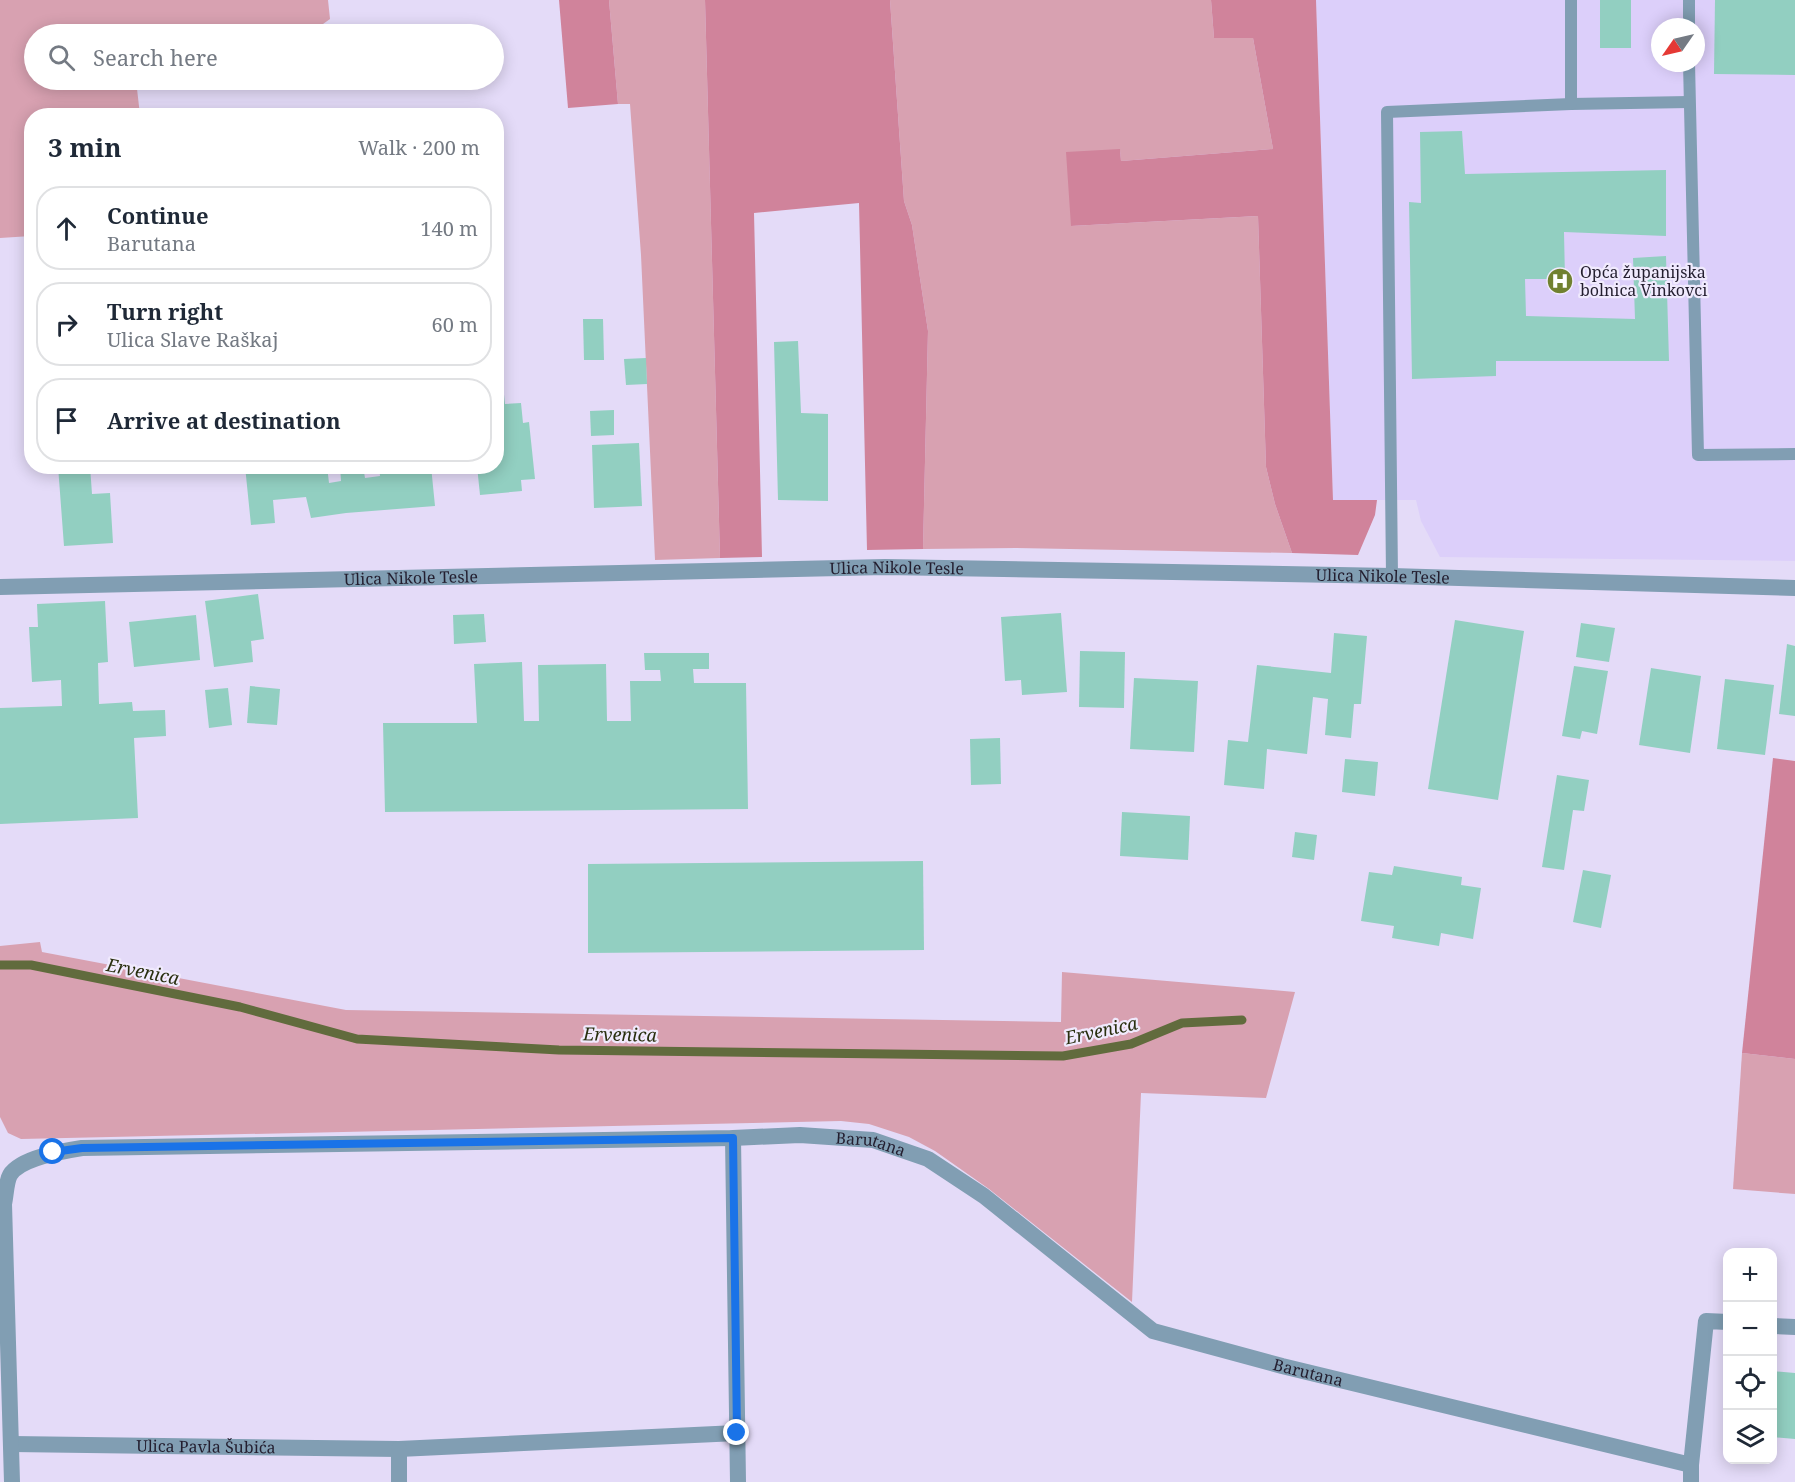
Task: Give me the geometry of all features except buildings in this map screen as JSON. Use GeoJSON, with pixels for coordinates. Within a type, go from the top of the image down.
{"type":"FeatureCollection","features":[{"type":"Feature","properties":{"kind":"street","name":"Ulica Nikole Tesle"},"geometry":{"type":"LineString","coordinates":[[0,586],[885,567],[1392,576],[1795,588]]}},
{"type":"Feature","properties":{"kind":"street","name":"Barutana"},"geometry":{"type":"LineString","coordinates":[[12,1482],[4,1204],[10,1175],[22,1164],[53,1152],[82,1148],[801,1135],[873,1140],[928,1159],[984,1196],[1153,1331],[1293,1369],[1691,1465]]}},
{"type":"Feature","properties":{"kind":"street"},"geometry":{"type":"LineString","coordinates":[[733,1138],[738,1482]]}},
{"type":"Feature","properties":{"kind":"street"},"geometry":{"type":"LineString","coordinates":[[1690,1482],[1706,1321],[1723,1322]]}},
{"type":"Feature","properties":{"kind":"street"},"geometry":{"type":"LineString","coordinates":[[1777,1326],[1795,1327]]}},
{"type":"Feature","properties":{"kind":"street","name":"Ulica Pavla Šubića"},"geometry":{"type":"LineString","coordinates":[[12,1444],[399,1449],[737,1433]]}},
{"type":"Feature","properties":{"kind":"street"},"geometry":{"type":"LineString","coordinates":[[399,1449],[399,1482]]}},
{"type":"Feature","properties":{"kind":"lane"},"geometry":{"type":"LineString","coordinates":[[1571,0],[1571,104]]}},
{"type":"Feature","properties":{"kind":"lane"},"geometry":{"type":"LineString","coordinates":[[1689,0],[1689,18]]}},
{"type":"Feature","properties":{"kind":"lane"},"geometry":{"type":"LineString","coordinates":[[1689,72],[1698,455],[1795,454]]}},
{"type":"Feature","properties":{"kind":"lane"},"geometry":{"type":"LineString","coordinates":[[1392,576],[1387,112],[1571,104],[1689,102]]}},
{"type":"Feature","properties":{"kind":"shaded area"},"geometry":{"type":"Polygon","coordinates":[[[0,0],[328,0],[330,19],[323,24],[24,24],[24,90],[137,90],[139,108],[24,108],[24,236],[0,238],[0,0]]]}},
{"type":"Feature","properties":{"kind":"shaded area"},"geometry":{"type":"Polygon","coordinates":[[[559,0],[609,0],[618,104],[568,108],[559,0]]]}},
{"type":"Feature","properties":{"kind":"shaded area"},"geometry":{"type":"Polygon","coordinates":[[[609,0],[705,0],[720,558],[655,560],[641,255],[630,104],[618,104],[609,0]]]}},
{"type":"Feature","properties":{"kind":"shaded area"},"geometry":{"type":"Polygon","coordinates":[[[705,0],[890,0],[904,201],[912,225],[928,331],[923,549],[867,550],[859,203],[754,213],[762,557],[720,558],[705,0]]]}},
{"type":"Feature","properties":{"kind":"shaded area"},"geometry":{"type":"Polygon","coordinates":[[[890,0],[1211,0],[1214,38],[1253,38],[1273,149],[1121,161],[1120,150],[1071,226],[1258,216],[1266,467],[1275,504],[1292,553],[1016,548],[923,549],[928,331],[912,225],[904,201],[890,0]]]}},
{"type":"Feature","properties":{"kind":"shaded area"},"geometry":{"type":"Polygon","coordinates":[[[1211,0],[1316,0],[1333,500],[1377,500],[1375,515],[1358,555],[1292,553],[1275,504],[1266,467],[1258,216],[1071,226],[1066,152],[1120,149],[1121,161],[1273,149],[1253,38],[1214,38],[1211,0]]]}},
{"type":"Feature","properties":{"kind":"shaded area","name":"Opća županijska bolnica Vinkovci"},"geometry":{"type":"Polygon","coordinates":[[[1316,0],[1795,0],[1795,561],[1440,557],[1421,521],[1416,500],[1333,500],[1316,0]]]}},
{"type":"Feature","properties":{"kind":"shaded area"},"geometry":{"type":"Polygon","coordinates":[[[1773,758],[1795,761],[1795,1059],[1742,1053],[1773,758]]]}},
{"type":"Feature","properties":{"kind":"shaded area"},"geometry":{"type":"Polygon","coordinates":[[[40,942],[42,952],[346,1010],[1061,1022],[1062,972],[1295,992],[1266,1098],[1141,1093],[1132,1302],[989,1189],[935,1151],[909,1137],[869,1124],[841,1121],[21,1139],[8,1133],[0,1117],[0,946],[40,942]]]}},
{"type":"Feature","properties":{"kind":"shaded area"},"geometry":{"type":"Polygon","coordinates":[[[1742,1053],[1795,1059],[1795,1194],[1733,1189],[1742,1053]]]}},
{"type":"Feature","properties":{"kind":"waterway","name":"Ervenica"},"geometry":{"type":"LineString","coordinates":[[0,965],[31,965],[240,1007],[357,1039],[559,1050],[1063,1056],[1131,1044],[1182,1023],[1242,1020]]}},
{"type":"Feature","properties":{"kind":"place","name":"Opća županijska bolnica Vinkovci"},"geometry":{"type":"Point","coordinates":[1560,281]}},
{"type":"Feature","properties":{"kind":"route"},"geometry":{"type":"LineString","coordinates":[[53,1152],[82,1148],[733,1138],[737,1433]]}}]}
